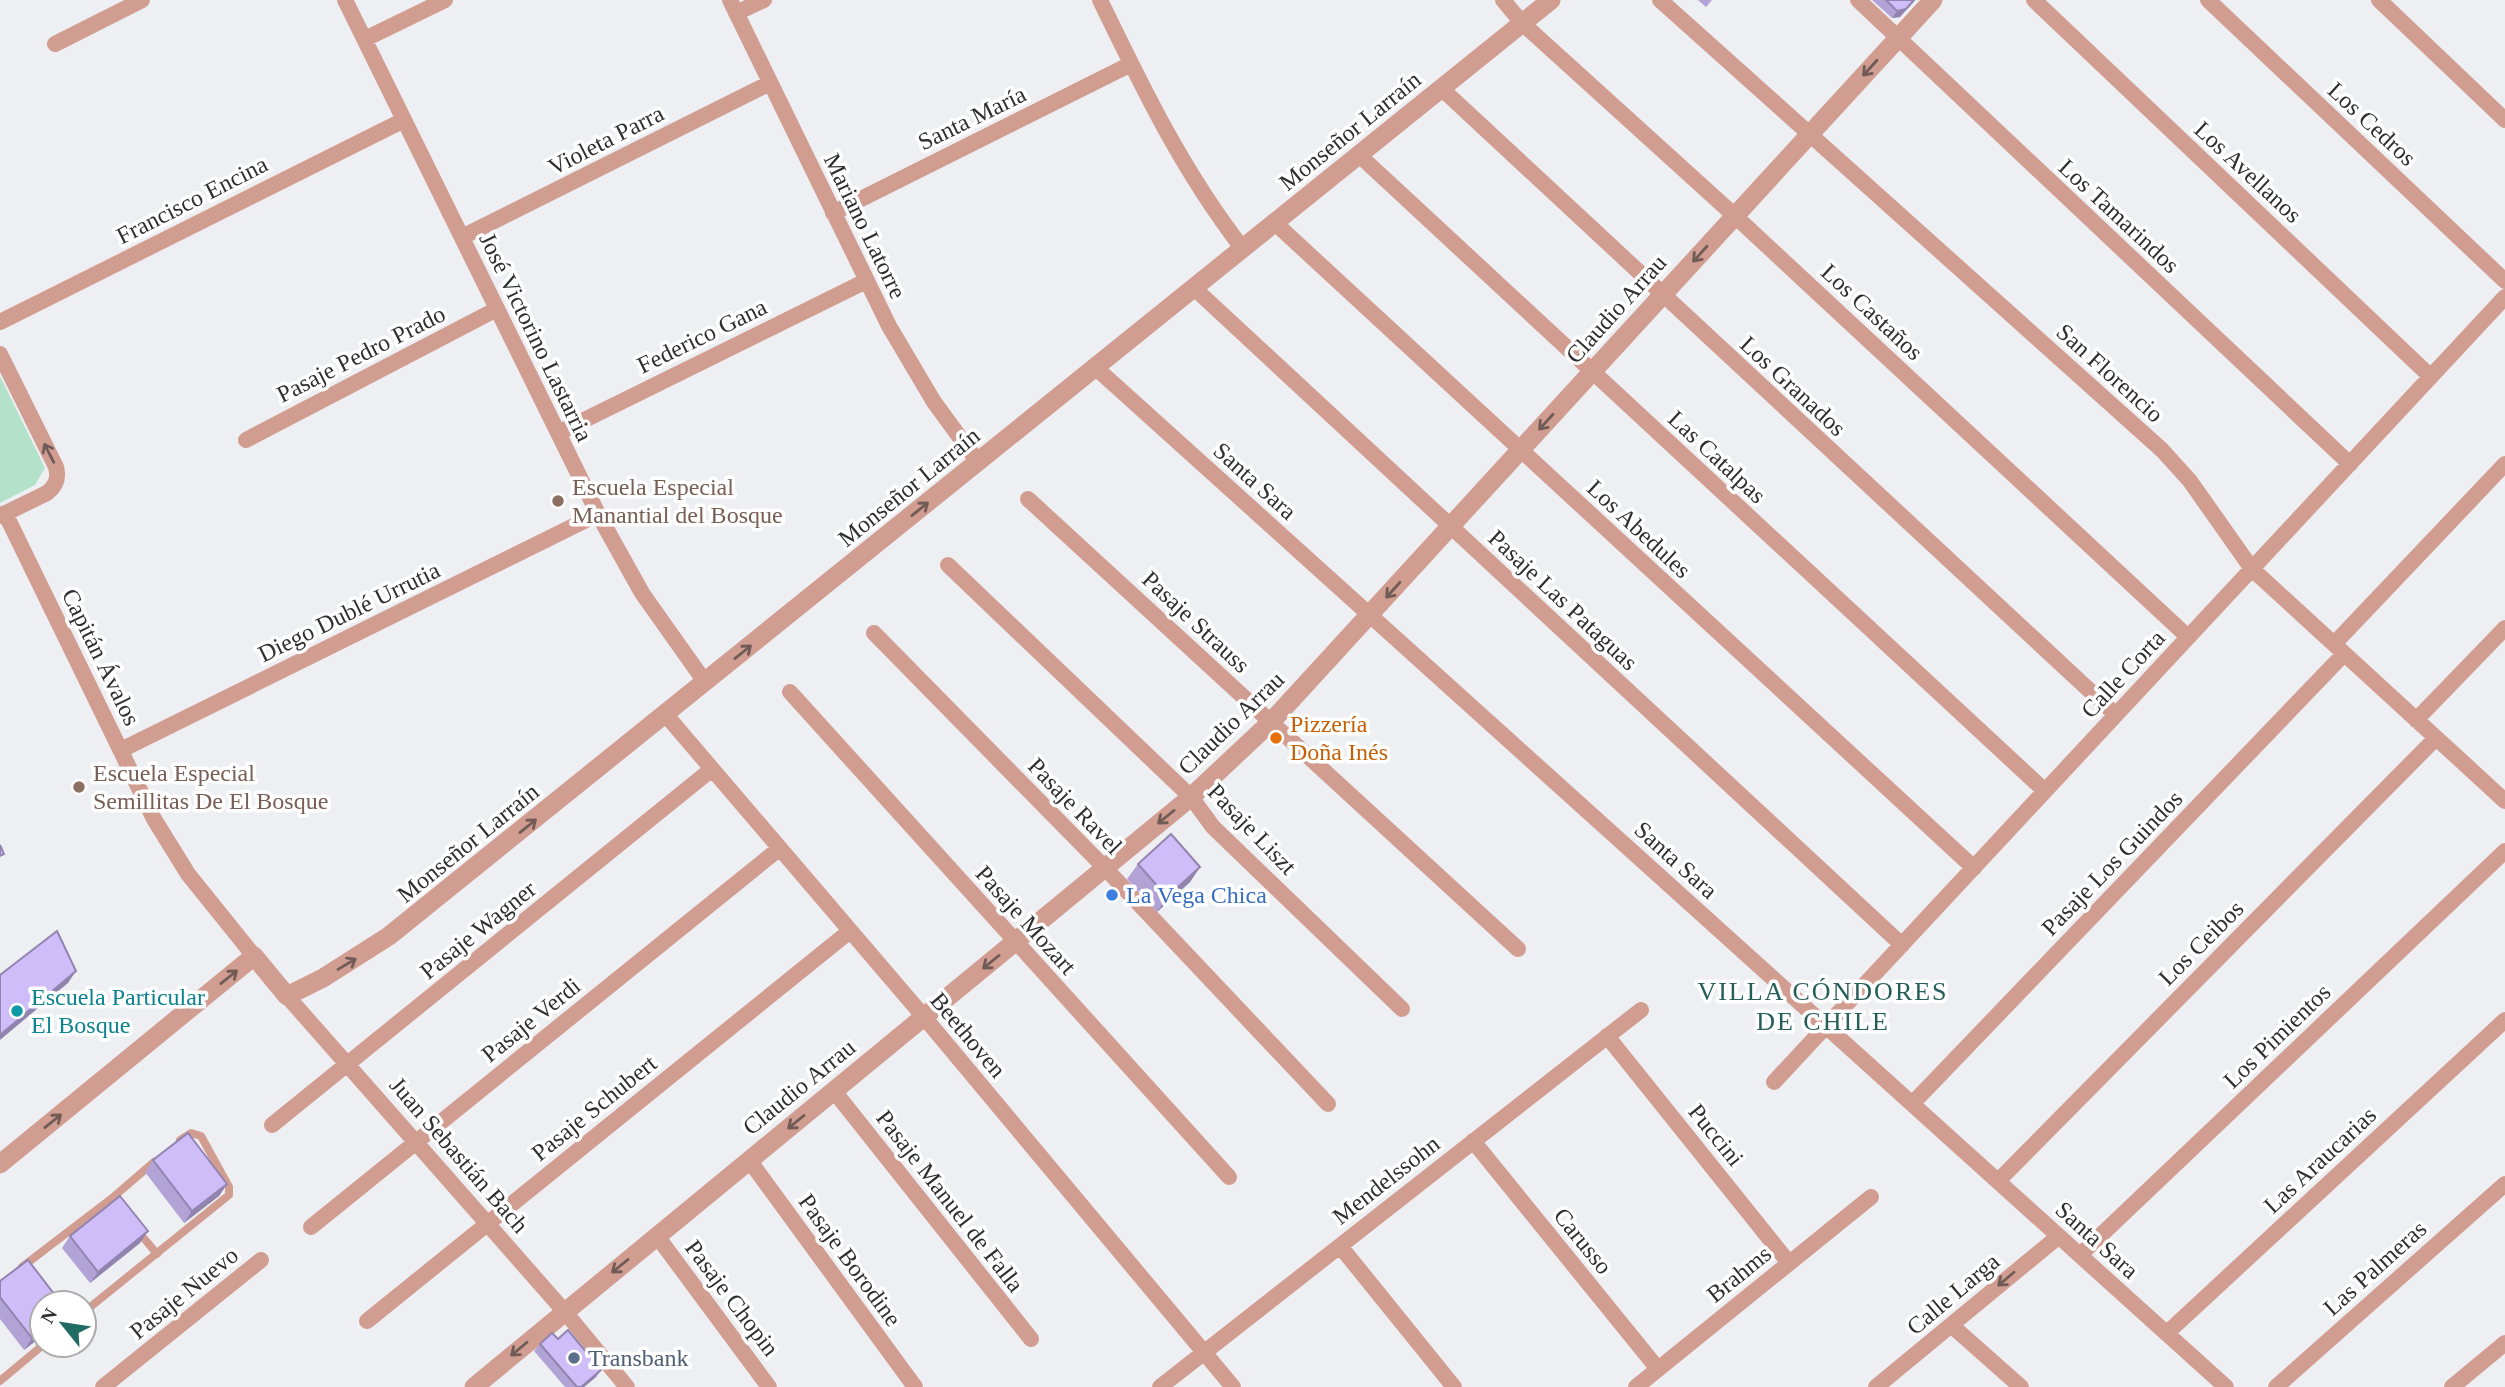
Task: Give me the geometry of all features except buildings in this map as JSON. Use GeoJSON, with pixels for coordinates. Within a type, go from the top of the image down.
{"type":"FeatureCollection","features":[{"type":"Feature","properties":{"kind":"street"},"geometry":{"type":"LineString","coordinates":[[55,44],[142,0]]}},
{"type":"Feature","properties":{"kind":"street","name":"José Victorino Lastarria"},"geometry":{"type":"LineString","coordinates":[[345,0],[598,514],[642,593],[705,682]]}},
{"type":"Feature","properties":{"kind":"street"},"geometry":{"type":"LineString","coordinates":[[365,39],[445,0]]}},
{"type":"Feature","properties":{"kind":"street"},"geometry":{"type":"LineString","coordinates":[[733,7],[764,0]]}},
{"type":"Feature","properties":{"kind":"street","name":"Los Castaños"},"geometry":{"type":"LineString","coordinates":[[1503,0],[1522,23],[1735,216],[2188,637]]}},
{"type":"Feature","properties":{"kind":"street","name":"Monseñor Larraín"},"geometry":{"type":"LineString","coordinates":[[287,996],[323,978],[389,936],[1551,0]]}},
{"type":"Feature","properties":{"kind":"street","name":"San Florencio"},"geometry":{"type":"LineString","coordinates":[[1660,0],[2169,458],[2196,488],[2252,569],[2436,738],[2503,795]]}},
{"type":"Feature","properties":{"kind":"street","name":"Los Tamarindos"},"geometry":{"type":"LineString","coordinates":[[1858,0],[2350,464]]}},
{"type":"Feature","properties":{"kind":"street","name":"Claudio Arrau"},"geometry":{"type":"LineString","coordinates":[[474,1387],[1191,797],[1271,722],[1933,0]]}},
{"type":"Feature","properties":{"kind":"street","name":"Los Avellanos"},"geometry":{"type":"LineString","coordinates":[[2034,0],[2431,377]]}},
{"type":"Feature","properties":{"kind":"street","name":"Los Cedros"},"geometry":{"type":"LineString","coordinates":[[2208,0],[2505,281]]}},
{"type":"Feature","properties":{"kind":"street"},"geometry":{"type":"LineString","coordinates":[[2379,0],[2505,120]]}},
{"type":"Feature","properties":{"kind":"street"},"geometry":{"type":"LineString","coordinates":[[1103,1],[1168,137],[1198,187],[1243,249]]}},
{"type":"Feature","properties":{"kind":"street","name":"Mariano Latorre"},"geometry":{"type":"LineString","coordinates":[[733,7],[866,281],[914,371],[978,462]]}},
{"type":"Feature","properties":{"kind":"street","name":"Santa María"},"geometry":{"type":"LineString","coordinates":[[833,213],[1131,64]]}},
{"type":"Feature","properties":{"kind":"street","name":"Violeta Parra"},"geometry":{"type":"LineString","coordinates":[[462,237],[770,83]]}},
{"type":"Feature","properties":{"kind":"street","name":"Los Granados"},"geometry":{"type":"LineString","coordinates":[[1441,89],[2116,715]]}},
{"type":"Feature","properties":{"kind":"street","name":"Francisco Encina"},"geometry":{"type":"LineString","coordinates":[[0,322],[404,120]]}},
{"type":"Feature","properties":{"kind":"street","name":"Las Catalpas"},"geometry":{"type":"LineString","coordinates":[[1359,155],[2045,791]]}},
{"type":"Feature","properties":{"kind":"street","name":"Los Abedules"},"geometry":{"type":"LineString","coordinates":[[1275,223],[1974,868]]}},
{"type":"Feature","properties":{"kind":"street","name":"Federico Gana"},"geometry":{"type":"LineString","coordinates":[[558,433],[866,281]]}},
{"type":"Feature","properties":{"kind":"street","name":"Pasaje Las Pataguas"},"geometry":{"type":"LineString","coordinates":[[1194,288],[1902,945]]}},
{"type":"Feature","properties":{"kind":"street","name":"Calle Corta"},"geometry":{"type":"LineString","coordinates":[[1774,1082],[2505,297]]}},
{"type":"Feature","properties":{"kind":"street","name":"Pasaje Pedro Prado"},"geometry":{"type":"LineString","coordinates":[[246,440],[497,309]]}},
{"type":"Feature","properties":{"kind":"street","name":"Capitán Ávalos"},"geometry":{"type":"LineString","coordinates":[[0,354],[56,467],[58,477],[47,493],[2,514],[154,819],[208,901],[254,956]]}},
{"type":"Feature","properties":{"kind":"street","name":"Santa Sara"},"geometry":{"type":"LineString","coordinates":[[1096,368],[2226,1387]]}},
{"type":"Feature","properties":{"kind":"street","name":"Pasaje Los Guindos"},"geometry":{"type":"LineString","coordinates":[[1912,1104],[2339,649],[2505,464]]}},
{"type":"Feature","properties":{"kind":"street","name":"Pasaje Strauss"},"geometry":{"type":"LineString","coordinates":[[1028,499],[1518,949]]}},
{"type":"Feature","properties":{"kind":"street","name":"Diego Dublé Urrutia"},"geometry":{"type":"LineString","coordinates":[[121,750],[598,514]]}},
{"type":"Feature","properties":{"kind":"street","name":"Pasaje Liszt"},"geometry":{"type":"LineString","coordinates":[[948,565],[1191,797],[1213,827],[1402,1009]]}},
{"type":"Feature","properties":{"kind":"street"},"geometry":{"type":"LineString","coordinates":[[2416,719],[2505,628]]}},
{"type":"Feature","properties":{"kind":"street","name":"Pasaje Ravel"},"geometry":{"type":"LineString","coordinates":[[874,633],[1105,868],[1328,1104]]}},
{"type":"Feature","properties":{"kind":"street","name":"Pasaje Mozart"},"geometry":{"type":"LineString","coordinates":[[790,692],[1229,1177]]}},
{"type":"Feature","properties":{"kind":"street","name":"Beethoven"},"geometry":{"type":"LineString","coordinates":[[666,715],[924,1017],[1233,1387]]}},
{"type":"Feature","properties":{"kind":"street","name":"Los Ceibos"},"geometry":{"type":"LineString","coordinates":[[1998,1181],[2436,738]]}},
{"type":"Feature","properties":{"kind":"street","name":"Pasaje Wagner"},"geometry":{"type":"LineString","coordinates":[[272,1125],[712,769]]}},
{"type":"Feature","properties":{"kind":"street","name":"Pasaje Verdi"},"geometry":{"type":"LineString","coordinates":[[311,1227],[779,848]]}},
{"type":"Feature","properties":{"kind":"street","name":"Los Pimientos"},"geometry":{"type":"LineString","coordinates":[[2080,1255],[2505,851]]}},
{"type":"Feature","properties":{"kind":"street","name":"Pasaje Schubert"},"geometry":{"type":"LineString","coordinates":[[367,1321],[850,931]]}},
{"type":"Feature","properties":{"kind":"street"},"geometry":{"type":"LineString","coordinates":[[0,1164],[254,956]]}},
{"type":"Feature","properties":{"kind":"street","name":"Juan Sebastián Bach"},"geometry":{"type":"LineString","coordinates":[[254,956],[565,1312],[627,1387]]}},
{"type":"Feature","properties":{"kind":"street","name":"Mendelssohn"},"geometry":{"type":"LineString","coordinates":[[1160,1387],[1641,1010]]}},
{"type":"Feature","properties":{"kind":"street","name":"Las Araucarias"},"geometry":{"type":"LineString","coordinates":[[2166,1333],[2505,1020]]}},
{"type":"Feature","properties":{"kind":"street","name":"Puccini"},"geometry":{"type":"LineString","coordinates":[[1607,1036],[1789,1263]]}},
{"type":"Feature","properties":{"kind":"street","name":"Pasaje Manuel de Falla"},"geometry":{"type":"LineString","coordinates":[[834,1091],[1031,1339]]}},
{"type":"Feature","properties":{"kind":"street","name":"Carusso"},"geometry":{"type":"LineString","coordinates":[[1473,1142],[1658,1369]]}},
{"type":"Feature","properties":{"kind":"street","name":"Pasaje Borodine"},"geometry":{"type":"LineString","coordinates":[[749,1160],[915,1387]]}},
{"type":"Feature","properties":{"kind":"street","name":"Las Palmeras"},"geometry":{"type":"LineString","coordinates":[[2276,1387],[2505,1184]]}},
{"type":"Feature","properties":{"kind":"street","name":"Brahms"},"geometry":{"type":"LineString","coordinates":[[1636,1387],[1871,1197]]}},
{"type":"Feature","properties":{"kind":"street","name":"Pasaje Chopin"},"geometry":{"type":"LineString","coordinates":[[657,1236],[769,1387]]}},
{"type":"Feature","properties":{"kind":"street","name":"Calle Larga"},"geometry":{"type":"LineString","coordinates":[[1876,1387],[2059,1236]]}},
{"type":"Feature","properties":{"kind":"street"},"geometry":{"type":"LineString","coordinates":[[1340,1246],[1454,1387]]}},
{"type":"Feature","properties":{"kind":"street","name":"Pasaje Nuevo"},"geometry":{"type":"LineString","coordinates":[[103,1387],[261,1260]]}},
{"type":"Feature","properties":{"kind":"street"},"geometry":{"type":"LineString","coordinates":[[1951,1325],[2021,1387]]}},
{"type":"Feature","properties":{"kind":"street"},"geometry":{"type":"LineString","coordinates":[[2452,1387],[2505,1343]]}},
{"type":"Feature","properties":{"kind":"lane"},"geometry":{"type":"LineString","coordinates":[[98,1301],[229,1195],[229,1187],[201,1136],[191,1133],[177,1142]]}},
{"type":"Feature","properties":{"kind":"lane"},"geometry":{"type":"LineString","coordinates":[[10,1276],[111,1199],[158,1158]]}},
{"type":"Feature","properties":{"kind":"lane"},"geometry":{"type":"LineString","coordinates":[[111,1199],[119,1208]]}},
{"type":"Feature","properties":{"kind":"lane"},"geometry":{"type":"LineString","coordinates":[[134,1226],[157,1254]]}},
{"type":"Feature","properties":{"kind":"lane"},"geometry":{"type":"LineString","coordinates":[[0,1381],[28,1358]]}},
{"type":"Feature","properties":{"kind":"green space"},"geometry":{"type":"Polygon","coordinates":[[[0,376],[45,468],[35,485],[0,503],[0,376]]]}},
{"type":"Feature","properties":{"kind":"place","name":"Escuela Especial Manantial del Bosque"},"geometry":{"type":"Point","coordinates":[558,501]}},
{"type":"Feature","properties":{"kind":"place","name":"Pizzería Doña Inés"},"geometry":{"type":"Point","coordinates":[1276,738]}},
{"type":"Feature","properties":{"kind":"place","name":"Escuela Especial Semillitas De El Bosque"},"geometry":{"type":"Point","coordinates":[79,787]}},
{"type":"Feature","properties":{"kind":"place","name":"La Vega Chica"},"geometry":{"type":"Point","coordinates":[1112,895]}},
{"type":"Feature","properties":{"kind":"place","name":"Escuela Particular El Bosque"},"geometry":{"type":"Point","coordinates":[17,1011]}},
{"type":"Feature","properties":{"kind":"place","name":"Transbank"},"geometry":{"type":"Point","coordinates":[574,1358]}},
{"type":"Feature","properties":{"kind":"district","name":"VILLA CÓNDORES DE CHILE"},"geometry":{"type":"Point","coordinates":[1823,1006]}}]}
